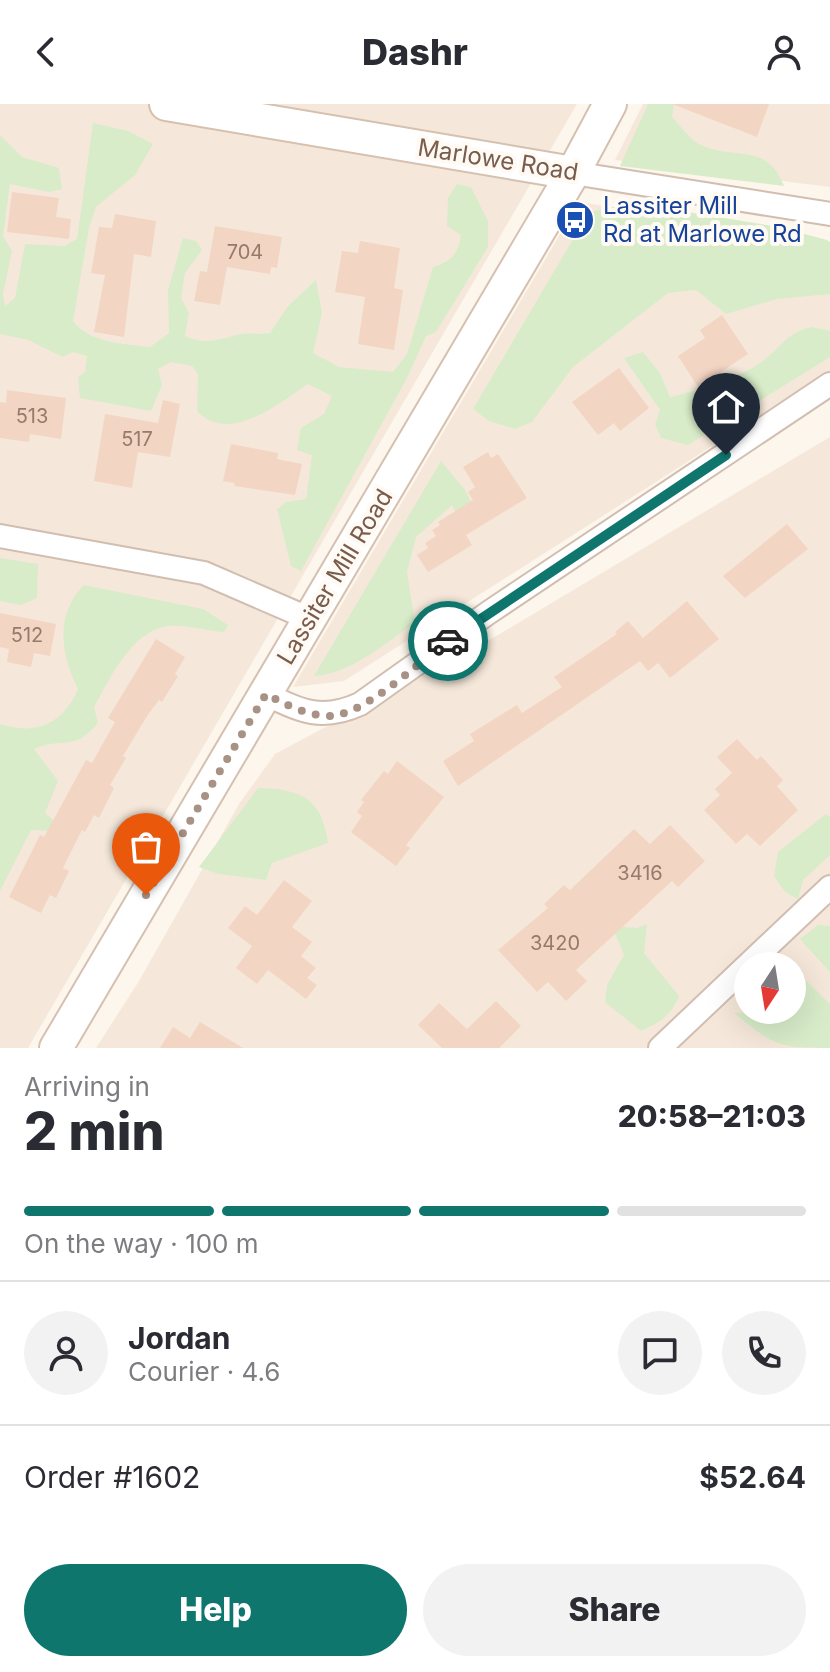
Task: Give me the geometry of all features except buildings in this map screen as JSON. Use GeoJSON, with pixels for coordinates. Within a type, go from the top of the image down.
{"type":"FeatureCollection","features":[{"type":"Feature","properties":{"kind":"main road","name":"Marlowe Road"},"geometry":{"type":"LineString","coordinates":[[166,104],[573,173]]}},
{"type":"Feature","properties":{"kind":"main road","name":"Lassiter Mill Road"},"geometry":{"type":"LineString","coordinates":[[56,1048],[573,173],[610,104]]}},
{"type":"Feature","properties":{"kind":"street","name":"Marlowe Road"},"geometry":{"type":"LineString","coordinates":[[573,173],[830,214]]}},
{"type":"Feature","properties":{"kind":"street"},"geometry":{"type":"LineString","coordinates":[[266,694],[316,714],[337,715],[360,704],[488,613],[830,384]]}},
{"type":"Feature","properties":{"kind":"street"},"geometry":{"type":"LineString","coordinates":[[0,536],[204,573],[310,619]]}},
{"type":"Feature","properties":{"kind":"street"},"geometry":{"type":"LineString","coordinates":[[660,1048],[830,887]]}},
{"type":"Feature","properties":{"kind":"shaded area"},"geometry":{"type":"Polygon","coordinates":[[[0,104],[577,104],[28,1048],[0,1048],[0,104]]]}},
{"type":"Feature","properties":{"kind":"shaded area"},"geometry":{"type":"Polygon","coordinates":[[[643,104],[830,104],[830,187],[615,160],[643,104]]]}},
{"type":"Feature","properties":{"kind":"shaded area"},"geometry":{"type":"Polygon","coordinates":[[[579,202],[801,237],[830,247],[830,371],[344,681],[293,687],[579,202]]]}},
{"type":"Feature","properties":{"kind":"shaded area"},"geometry":{"type":"Polygon","coordinates":[[[830,437],[830,1048],[96,1048],[139,981],[239,804],[275,754],[493,638],[830,437]]]}},
{"type":"Feature","properties":{"kind":"green space"},"geometry":{"type":"Polygon","coordinates":[[[648,104],[674,104],[672,117],[695,142],[712,149],[759,157],[777,172],[784,186],[620,166],[648,104]]]}},
{"type":"Feature","properties":{"kind":"green space"},"geometry":{"type":"Polygon","coordinates":[[[93,123],[128,131],[153,144],[135,175],[96,207],[89,228],[73,321],[88,334],[108,341],[150,347],[169,333],[168,290],[183,238],[196,241],[202,250],[185,273],[181,298],[189,313],[185,336],[211,341],[241,334],[270,333],[288,306],[316,280],[322,313],[313,353],[339,367],[393,372],[407,354],[433,267],[453,256],[458,247],[461,235],[447,226],[448,198],[457,184],[471,187],[488,221],[488,247],[436,332],[426,336],[407,378],[301,571],[291,566],[277,509],[286,502],[306,499],[312,455],[297,450],[301,428],[324,414],[332,396],[308,384],[253,418],[224,424],[210,420],[197,411],[198,374],[192,366],[171,362],[158,369],[162,385],[151,411],[80,398],[78,377],[85,372],[87,356],[73,352],[63,357],[28,340],[0,334],[0,135],[22,157],[59,168],[62,189],[49,192],[10,184],[3,236],[12,251],[3,294],[5,306],[15,298],[25,244],[64,246],[77,239],[93,123]]]}},
{"type":"Feature","properties":{"kind":"green space"},"geometry":{"type":"Polygon","coordinates":[[[633,203],[779,227],[827,240],[830,242],[830,294],[777,299],[726,314],[696,290],[668,293],[573,367],[532,422],[515,429],[489,421],[473,409],[589,212],[633,203]]]}},
{"type":"Feature","properties":{"kind":"green space"},"geometry":{"type":"Polygon","coordinates":[[[812,327],[830,331],[830,357],[688,445],[661,438],[655,424],[660,410],[624,358],[643,352],[660,373],[670,397],[742,373],[763,361],[790,337],[812,327]]]}},
{"type":"Feature","properties":{"kind":"green space"},"geometry":{"type":"Polygon","coordinates":[[[441,461],[465,490],[483,525],[465,530],[452,505],[416,537],[407,572],[415,623],[354,664],[314,676],[441,461]]]}},
{"type":"Feature","properties":{"kind":"green space"},"geometry":{"type":"Polygon","coordinates":[[[0,558],[38,564],[37,598],[21,605],[0,601],[0,558]]]}},
{"type":"Feature","properties":{"kind":"green space"},"geometry":{"type":"Polygon","coordinates":[[[84,585],[203,609],[228,625],[224,632],[168,626],[143,637],[123,658],[94,707],[98,723],[82,738],[34,749],[58,781],[45,813],[67,832],[31,830],[0,891],[0,724],[25,728],[47,724],[72,701],[78,689],[67,662],[63,634],[68,608],[84,585]]]}},
{"type":"Feature","properties":{"kind":"green space"},"geometry":{"type":"Polygon","coordinates":[[[258,788],[286,791],[307,799],[321,816],[328,843],[272,863],[266,880],[218,874],[199,867],[258,788]]]}},
{"type":"Feature","properties":{"kind":"green space"},"geometry":{"type":"Polygon","coordinates":[[[826,814],[830,817],[830,855],[803,880],[798,899],[785,892],[774,876],[778,852],[826,814]]]}},
{"type":"Feature","properties":{"kind":"green space"},"geometry":{"type":"Polygon","coordinates":[[[647,924],[644,953],[679,996],[664,1018],[641,1031],[605,1002],[607,985],[624,955],[612,926],[637,928],[647,924]]]}},
{"type":"Feature","properties":{"kind":"green space"},"geometry":{"type":"Polygon","coordinates":[[[818,925],[830,926],[830,972],[800,939],[818,925]]]}},
{"type":"Feature","properties":{"kind":"green space"},"geometry":{"type":"Polygon","coordinates":[[[806,981],[830,1004],[830,1048],[787,1046],[748,1024],[806,1024],[806,981]]]}},
{"type":"Feature","properties":{"kind":"way so far"},"geometry":{"type":"LineString","coordinates":[[146,895],[266,694],[288,706],[316,714],[337,715],[360,704],[448,641]]}},
{"type":"Feature","properties":{"kind":"place","name":"Lassiter Mill Rd at Marlowe Rd"},"geometry":{"type":"Point","coordinates":[575,220]}},
{"type":"Feature","properties":{"kind":"route"},"geometry":{"type":"LineString","coordinates":[[448,641],[726,455]]}}]}
